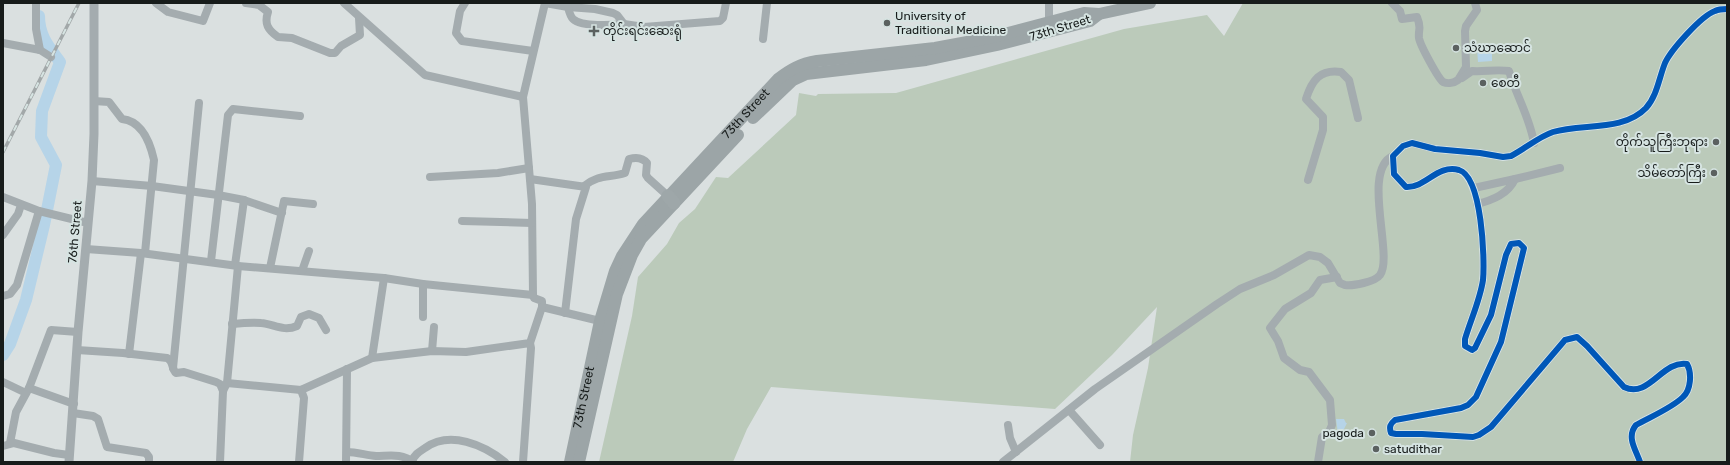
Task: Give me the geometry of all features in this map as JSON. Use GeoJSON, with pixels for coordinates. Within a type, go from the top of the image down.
{"type":"FeatureCollection","features":[{"type":"Feature","properties":{"kind":"main road"},"geometry":{"type":"LineString","coordinates":[[1099,14],[1150,3]]}},
{"type":"Feature","properties":{"kind":"main road","name":"73th Street"},"geometry":{"type":"LineString","coordinates":[[671,200],[778,79],[796,66],[816,61],[935,48],[989,38],[1084,13],[1099,14]]}},
{"type":"Feature","properties":{"kind":"main road","name":"73th Street"},"geometry":{"type":"LineString","coordinates":[[579,462],[615,270],[625,251],[643,224],[671,200],[778,93],[798,77],[815,72],[926,60],[997,45],[1090,21],[1099,14]]}},
{"type":"Feature","properties":{"kind":"main road","name":"73th Street"},"geometry":{"type":"LineString","coordinates":[[570,462],[605,322]]}},
{"type":"Feature","properties":{"kind":"street"},"geometry":{"type":"LineString","coordinates":[[36,3],[36,29],[40,50]]}},
{"type":"Feature","properties":{"kind":"street","name":"76th Street"},"geometry":{"type":"LineString","coordinates":[[69,459],[74,408],[78,332],[92,181],[94,3]]}},
{"type":"Feature","properties":{"kind":"street"},"geometry":{"type":"LineString","coordinates":[[156,3],[168,12],[203,21],[210,3]]}},
{"type":"Feature","properties":{"kind":"street"},"geometry":{"type":"LineString","coordinates":[[246,3],[260,4],[268,12],[266,19],[267,28],[278,37],[292,38],[335,54],[341,46],[360,35],[359,18]]}},
{"type":"Feature","properties":{"kind":"street"},"geometry":{"type":"LineString","coordinates":[[344,3],[359,18],[396,48],[422,72],[430,77],[523,97]]}},
{"type":"Feature","properties":{"kind":"street"},"geometry":{"type":"LineString","coordinates":[[465,3],[460,11],[456,33],[462,41],[533,51]]}},
{"type":"Feature","properties":{"kind":"street"},"geometry":{"type":"LineString","coordinates":[[524,462],[531,348],[530,343],[542,308],[542,301],[534,298],[533,295],[530,179],[523,97],[533,51],[545,3],[568,7],[595,9],[613,13],[617,15],[624,24]]}},
{"type":"Feature","properties":{"kind":"street"},"geometry":{"type":"LineString","coordinates":[[568,7],[573,20],[578,22],[605,25],[624,24],[644,27],[717,21],[723,18],[726,3]]}},
{"type":"Feature","properties":{"kind":"street"},"geometry":{"type":"LineString","coordinates":[[763,39],[767,3]]}},
{"type":"Feature","properties":{"kind":"street"},"geometry":{"type":"LineString","coordinates":[[1049,3],[1049,22]]}},
{"type":"Feature","properties":{"kind":"street"},"geometry":{"type":"LineString","coordinates":[[1392,3],[1400,11],[1402,19],[1416,17],[1421,27],[1419,38],[1437,74],[1444,82],[1448,83],[1458,80],[1472,70],[1482,72],[1496,69],[1509,71],[1514,89],[1532,132],[1534,143]]}},
{"type":"Feature","properties":{"kind":"street"},"geometry":{"type":"LineString","coordinates":[[1458,80],[1466,67],[1465,31],[1466,26],[1477,10],[1475,3]]}},
{"type":"Feature","properties":{"kind":"street"},"geometry":{"type":"LineString","coordinates":[[1003,462],[1069,410],[1217,304],[1240,289],[1274,275],[1301,258],[1311,255],[1324,259],[1340,283],[1347,286],[1373,280],[1380,275],[1383,260],[1378,197],[1379,184],[1383,165],[1386,160],[1393,156],[1403,146],[1412,143],[1435,150],[1480,153],[1503,157],[1511,156],[1553,132],[1613,124],[1643,110],[1652,99],[1666,61],[1675,47],[1708,15],[1715,11],[1727,9]]}},
{"type":"Feature","properties":{"kind":"street"},"geometry":{"type":"LineString","coordinates":[[3,43],[40,50],[50,57]]}},
{"type":"Feature","properties":{"kind":"street"},"geometry":{"type":"LineString","coordinates":[[1308,180],[1323,130],[1323,117],[1306,99],[1310,87],[1316,78],[1321,74],[1332,71],[1341,72],[1348,80],[1358,118]]}},
{"type":"Feature","properties":{"kind":"street"},"geometry":{"type":"LineString","coordinates":[[94,102],[109,102],[122,119],[134,123],[142,131],[151,148],[154,160],[152,186],[130,354]]}},
{"type":"Feature","properties":{"kind":"street"},"geometry":{"type":"LineString","coordinates":[[173,368],[199,103]]}},
{"type":"Feature","properties":{"kind":"street"},"geometry":{"type":"LineString","coordinates":[[211,261],[228,115],[233,109],[300,116]]}},
{"type":"Feature","properties":{"kind":"street"},"geometry":{"type":"LineString","coordinates":[[1393,156],[1394,174],[1406,187],[1413,187],[1437,172],[1452,169],[1464,172],[1474,188],[1482,240],[1483,280],[1479,299],[1465,339],[1465,346],[1468,349],[1472,350],[1476,348],[1491,316],[1506,255],[1511,244],[1519,243],[1524,248],[1511,307],[1501,342],[1479,391],[1468,405],[1461,408],[1395,420],[1391,423],[1391,432],[1396,434],[1422,434],[1456,437],[1479,435],[1491,427],[1565,340],[1577,337],[1624,387],[1629,389],[1638,389],[1645,386],[1675,364],[1687,364],[1689,368],[1690,380],[1684,397],[1636,425],[1631,433],[1631,439],[1640,462]]}},
{"type":"Feature","properties":{"kind":"street"},"geometry":{"type":"LineString","coordinates":[[530,179],[584,186],[592,180],[602,176],[625,173],[629,158],[636,158],[647,162],[646,175],[671,200]]}},
{"type":"Feature","properties":{"kind":"street"},"geometry":{"type":"LineString","coordinates":[[430,177],[498,173],[529,168]]}},
{"type":"Feature","properties":{"kind":"street"},"geometry":{"type":"LineString","coordinates":[[1474,188],[1560,168]]}},
{"type":"Feature","properties":{"kind":"street"},"geometry":{"type":"LineString","coordinates":[[1477,204],[1490,201],[1506,192],[1515,179]]}},
{"type":"Feature","properties":{"kind":"street"},"geometry":{"type":"LineString","coordinates":[[92,181],[152,186],[218,195],[244,200],[282,213]]}},
{"type":"Feature","properties":{"kind":"street"},"geometry":{"type":"LineString","coordinates":[[566,313],[576,219],[586,190],[584,186]]}},
{"type":"Feature","properties":{"kind":"street"},"geometry":{"type":"LineString","coordinates":[[3,197],[21,205],[55,216],[88,223]]}},
{"type":"Feature","properties":{"kind":"street"},"geometry":{"type":"LineString","coordinates":[[220,462],[236,265],[244,200]]}},
{"type":"Feature","properties":{"kind":"street"},"geometry":{"type":"LineString","coordinates":[[270,268],[284,202],[313,204]]}},
{"type":"Feature","properties":{"kind":"street"},"geometry":{"type":"LineString","coordinates":[[3,235],[18,214],[21,205]]}},
{"type":"Feature","properties":{"kind":"street"},"geometry":{"type":"LineString","coordinates":[[3,296],[10,294],[17,286],[42,212]]}},
{"type":"Feature","properties":{"kind":"street"},"geometry":{"type":"LineString","coordinates":[[462,221],[532,223]]}},
{"type":"Feature","properties":{"kind":"street"},"geometry":{"type":"LineString","coordinates":[[86,249],[143,253],[236,265],[384,278],[423,284],[533,295]]}},
{"type":"Feature","properties":{"kind":"street"},"geometry":{"type":"LineString","coordinates":[[302,271],[308,251]]}},
{"type":"Feature","properties":{"kind":"street"},"geometry":{"type":"LineString","coordinates":[[1318,462],[1322,437],[1329,432],[1332,425],[1330,400],[1309,372],[1300,370],[1284,358],[1278,341],[1270,328],[1285,309],[1311,293],[1320,280],[1337,277]]}},
{"type":"Feature","properties":{"kind":"street"},"geometry":{"type":"LineString","coordinates":[[372,358],[384,278]]}},
{"type":"Feature","properties":{"kind":"street"},"geometry":{"type":"LineString","coordinates":[[423,284],[423,317]]}},
{"type":"Feature","properties":{"kind":"street"},"geometry":{"type":"LineString","coordinates":[[542,308],[605,322]]}},
{"type":"Feature","properties":{"kind":"street"},"geometry":{"type":"LineString","coordinates":[[232,324],[260,322],[278,328],[292,328],[297,326],[301,317],[309,314],[319,318],[326,330]]}},
{"type":"Feature","properties":{"kind":"street"},"geometry":{"type":"LineString","coordinates":[[432,351],[434,327]]}},
{"type":"Feature","properties":{"kind":"street"},"geometry":{"type":"LineString","coordinates":[[69,459],[6,444],[16,412],[27,391],[51,330],[78,332]]}},
{"type":"Feature","properties":{"kind":"street"},"geometry":{"type":"LineString","coordinates":[[77,350],[167,358],[171,362],[176,373],[184,372],[216,382],[225,387],[301,390],[372,358],[432,351],[466,352],[530,343]]}},
{"type":"Feature","properties":{"kind":"street"},"geometry":{"type":"LineString","coordinates":[[346,462],[347,369]]}},
{"type":"Feature","properties":{"kind":"street"},"geometry":{"type":"LineString","coordinates":[[3,382],[93,416],[98,420],[107,447],[146,453],[149,457],[149,462]]}},
{"type":"Feature","properties":{"kind":"street"},"geometry":{"type":"LineString","coordinates":[[299,462],[304,398],[301,390]]}},
{"type":"Feature","properties":{"kind":"street"},"geometry":{"type":"LineString","coordinates":[[1069,410],[1100,445]]}},
{"type":"Feature","properties":{"kind":"street"},"geometry":{"type":"LineString","coordinates":[[1008,425],[1010,438],[1016,452]]}},
{"type":"Feature","properties":{"kind":"street"},"geometry":{"type":"LineString","coordinates":[[347,452],[376,459],[394,455],[412,461],[415,454],[437,441],[460,440],[479,445],[505,462]]}},
{"type":"Feature","properties":{"kind":"green space"},"geometry":{"type":"Polygon","coordinates":[[[1243,3],[1727,3],[1727,462],[1130,462],[1133,435],[1148,368],[1157,307],[1112,355],[1055,409],[771,387],[747,429],[733,462],[599,462],[632,316],[638,277],[667,244],[679,223],[695,209],[716,177],[728,178],[796,115],[799,93],[816,96],[818,94],[896,93],[1124,29],[1207,15],[1224,36],[1243,3]]]}},
{"type":"Feature","properties":{"kind":"water"},"geometry":{"type":"Polygon","coordinates":[[[1477,49],[1492,49],[1492,61],[1478,62],[1477,49]]]}},
{"type":"Feature","properties":{"kind":"water"},"geometry":{"type":"Polygon","coordinates":[[[1336,419],[1344,419],[1347,423],[1341,435],[1338,434],[1336,419]]]}},
{"type":"Feature","properties":{"kind":"waterway"},"geometry":{"type":"LineString","coordinates":[[3,355],[10,344],[26,300],[44,225],[56,165],[41,137],[42,111],[60,62],[43,35],[39,23],[39,16]]}},
{"type":"Feature","properties":{"kind":"railway"},"geometry":{"type":"LineString","coordinates":[[3,152],[79,3]]}},
{"type":"Feature","properties":{"kind":"cycle path"},"geometry":{"type":"LineString","coordinates":[[1640,462],[1633,444],[1633,430],[1636,425],[1673,405],[1686,394],[1690,381],[1690,372],[1687,364],[1678,364],[1670,368],[1641,388],[1633,389],[1624,387],[1577,337],[1565,340],[1491,427],[1479,435],[1473,437],[1391,433],[1390,426],[1395,420],[1461,408],[1468,405],[1476,397],[1501,342],[1524,248],[1519,243],[1511,244],[1506,255],[1491,315],[1475,348],[1472,350],[1465,346],[1465,339],[1480,295],[1483,280],[1482,238],[1477,202],[1473,187],[1467,176],[1459,170],[1451,169],[1444,170],[1420,184],[1406,187],[1394,174],[1393,156],[1403,146],[1412,143],[1435,149],[1480,153],[1503,157],[1511,156],[1553,132],[1564,129],[1602,126],[1626,121],[1637,116],[1650,103],[1668,57],[1687,34],[1709,14],[1718,10],[1727,9]]}},
{"type":"Feature","properties":{"kind":"place","name":"University of Traditional Medicine"},"geometry":{"type":"Point","coordinates":[887,23]}},
{"type":"Feature","properties":{"kind":"place","name":"တိုင်းရင်းဆေးရုံ"},"geometry":{"type":"Point","coordinates":[594,31]}},
{"type":"Feature","properties":{"kind":"place","name":"သံဃာဆောင်"},"geometry":{"type":"Point","coordinates":[1456,48]}},
{"type":"Feature","properties":{"kind":"place","name":"စေတီ"},"geometry":{"type":"Point","coordinates":[1483,83]}},
{"type":"Feature","properties":{"kind":"place","name":"တိုက်သူကြီးဘုရား"},"geometry":{"type":"Point","coordinates":[1716,142]}},
{"type":"Feature","properties":{"kind":"place","name":"သိမ်တော်ကြီး"},"geometry":{"type":"Point","coordinates":[1714,173]}},
{"type":"Feature","properties":{"kind":"place","name":"pagoda"},"geometry":{"type":"Point","coordinates":[1372,433]}},
{"type":"Feature","properties":{"kind":"place","name":"satudithar"},"geometry":{"type":"Point","coordinates":[1376,449]}}]}
